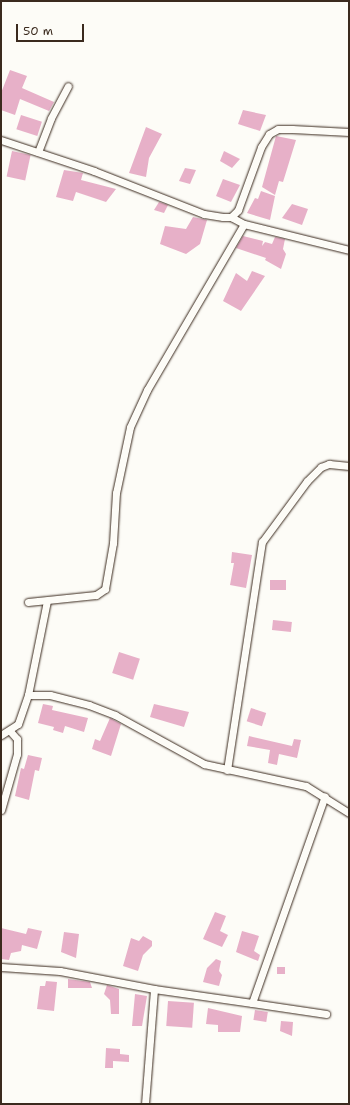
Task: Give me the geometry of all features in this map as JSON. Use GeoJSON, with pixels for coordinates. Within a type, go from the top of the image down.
{"type":"FeatureCollection","features":[{"type":"Feature","properties":{"kind":"street"},"geometry":{"type":"LineString","coordinates":[[38,152],[51,118],[68,86]]}},
{"type":"Feature","properties":{"kind":"street"},"geometry":{"type":"LineString","coordinates":[[231,217],[238,210],[261,147],[269,134],[278,130],[292,129],[349,132]]}},
{"type":"Feature","properties":{"kind":"street"},"geometry":{"type":"LineString","coordinates":[[1,140],[38,152],[204,214],[231,217],[244,224],[349,250]]}},
{"type":"Feature","properties":{"kind":"street"},"geometry":{"type":"LineString","coordinates":[[28,602],[96,595],[105,589],[113,543],[116,493],[130,427],[147,390],[244,224]]}},
{"type":"Feature","properties":{"kind":"street"},"geometry":{"type":"LineString","coordinates":[[227,770],[262,542],[307,481],[321,467],[329,464],[349,466]]}},
{"type":"Feature","properties":{"kind":"street"},"geometry":{"type":"LineString","coordinates":[[1,735],[12,733],[18,724],[28,695],[47,601]]}},
{"type":"Feature","properties":{"kind":"street"},"geometry":{"type":"LineString","coordinates":[[28,695],[50,695],[89,705],[115,715],[204,764],[299,784],[325,796],[349,813]]}},
{"type":"Feature","properties":{"kind":"street"},"geometry":{"type":"LineString","coordinates":[[1,810],[13,772],[18,743],[12,733]]}},
{"type":"Feature","properties":{"kind":"street"},"geometry":{"type":"LineString","coordinates":[[252,1003],[325,796]]}},
{"type":"Feature","properties":{"kind":"street"},"geometry":{"type":"LineString","coordinates":[[1,967],[60,971],[154,990],[326,1014]]}},
{"type":"Feature","properties":{"kind":"street"},"geometry":{"type":"LineString","coordinates":[[145,1104],[154,990]]}},
{"type":"Feature","properties":{"kind":"building"},"geometry":{"type":"Polygon","coordinates":[[[10,70],[27,76],[22,88],[54,102],[49,111],[20,99],[15,115],[1,110],[1,93],[10,70]]]}},
{"type":"Feature","properties":{"kind":"building"},"geometry":{"type":"Polygon","coordinates":[[[243,110],[266,115],[260,131],[238,124],[243,110]]]}},
{"type":"Feature","properties":{"kind":"building"},"geometry":{"type":"Polygon","coordinates":[[[21,115],[42,122],[37,136],[16,129],[21,115]]]}},
{"type":"Feature","properties":{"kind":"building"},"geometry":{"type":"Polygon","coordinates":[[[146,127],[162,134],[149,158],[146,177],[129,173],[146,127]]]}},
{"type":"Feature","properties":{"kind":"building"},"geometry":{"type":"Polygon","coordinates":[[[276,136],[296,140],[283,182],[279,181],[275,195],[262,187],[276,136]]]}},
{"type":"Feature","properties":{"kind":"building"},"geometry":{"type":"Polygon","coordinates":[[[12,151],[31,155],[25,180],[7,176],[12,151]]]}},
{"type":"Feature","properties":{"kind":"building"},"geometry":{"type":"Polygon","coordinates":[[[224,151],[240,159],[232,168],[220,161],[224,151]]]}},
{"type":"Feature","properties":{"kind":"building"},"geometry":{"type":"Polygon","coordinates":[[[185,168],[196,170],[190,184],[179,181],[185,168]]]}},
{"type":"Feature","properties":{"kind":"building"},"geometry":{"type":"Polygon","coordinates":[[[64,170],[83,173],[81,180],[116,189],[106,202],[76,192],[73,201],[56,197],[64,170]]]}},
{"type":"Feature","properties":{"kind":"building"},"geometry":{"type":"Polygon","coordinates":[[[223,179],[240,185],[231,202],[216,196],[223,179]]]}},
{"type":"Feature","properties":{"kind":"building"},"geometry":{"type":"Polygon","coordinates":[[[261,191],[275,196],[270,220],[247,213],[255,198],[258,199],[261,191]]]}},
{"type":"Feature","properties":{"kind":"building"},"geometry":{"type":"Polygon","coordinates":[[[159,202],[168,205],[164,213],[154,210],[159,202]]]}},
{"type":"Feature","properties":{"kind":"building"},"geometry":{"type":"Polygon","coordinates":[[[292,204],[308,209],[302,225],[282,218],[292,204]]]}},
{"type":"Feature","properties":{"kind":"building"},"geometry":{"type":"Polygon","coordinates":[[[193,217],[207,220],[200,244],[186,254],[160,244],[165,226],[186,229],[193,217]]]}},
{"type":"Feature","properties":{"kind":"building"},"geometry":{"type":"Polygon","coordinates":[[[243,236],[263,241],[262,246],[265,242],[272,244],[275,237],[285,239],[283,249],[286,254],[281,269],[265,260],[266,258],[236,248],[243,236]]]}},
{"type":"Feature","properties":{"kind":"building"},"geometry":{"type":"Polygon","coordinates":[[[252,271],[265,276],[241,311],[223,301],[236,273],[247,281],[252,271]]]}},
{"type":"Feature","properties":{"kind":"building"},"geometry":{"type":"Polygon","coordinates":[[[232,552],[252,555],[246,588],[230,585],[234,563],[231,563],[232,552]]]}},
{"type":"Feature","properties":{"kind":"building"},"geometry":{"type":"Polygon","coordinates":[[[270,580],[286,580],[286,590],[270,590],[270,580]]]}},
{"type":"Feature","properties":{"kind":"building"},"geometry":{"type":"Polygon","coordinates":[[[273,620],[292,622],[291,632],[272,630],[273,620]]]}},
{"type":"Feature","properties":{"kind":"building"},"geometry":{"type":"Polygon","coordinates":[[[119,652],[140,659],[133,680],[112,673],[119,652]]]}},
{"type":"Feature","properties":{"kind":"building"},"geometry":{"type":"Polygon","coordinates":[[[43,704],[53,706],[52,710],[88,718],[84,732],[65,726],[63,733],[53,730],[54,727],[38,723],[43,704]]]}},
{"type":"Feature","properties":{"kind":"building"},"geometry":{"type":"Polygon","coordinates":[[[154,704],[189,712],[184,727],[150,717],[154,704]]]}},
{"type":"Feature","properties":{"kind":"building"},"geometry":{"type":"Polygon","coordinates":[[[251,708],[266,713],[262,726],[247,721],[251,708]]]}},
{"type":"Feature","properties":{"kind":"building"},"geometry":{"type":"Polygon","coordinates":[[[110,718],[121,724],[111,756],[92,749],[95,739],[100,741],[110,718]]]}},
{"type":"Feature","properties":{"kind":"building"},"geometry":{"type":"Polygon","coordinates":[[[249,736],[292,746],[294,739],[301,740],[297,758],[279,754],[277,765],[268,763],[270,750],[247,746],[249,736]]]}},
{"type":"Feature","properties":{"kind":"building"},"geometry":{"type":"Polygon","coordinates":[[[28,755],[42,758],[39,771],[35,770],[29,800],[15,796],[21,768],[24,769],[28,755]]]}},
{"type":"Feature","properties":{"kind":"building"},"geometry":{"type":"Polygon","coordinates":[[[215,912],[226,916],[220,931],[228,935],[222,947],[203,939],[215,912]]]}},
{"type":"Feature","properties":{"kind":"building"},"geometry":{"type":"Polygon","coordinates":[[[1,928],[26,934],[28,928],[42,931],[37,949],[22,945],[21,951],[11,953],[9,960],[1,959],[1,928]]]}},
{"type":"Feature","properties":{"kind":"building"},"geometry":{"type":"Polygon","coordinates":[[[242,931],[259,936],[254,951],[260,955],[258,961],[236,952],[242,931]]]}},
{"type":"Feature","properties":{"kind":"building"},"geometry":{"type":"Polygon","coordinates":[[[64,932],[79,934],[76,958],[61,952],[64,932]]]}},
{"type":"Feature","properties":{"kind":"building"},"geometry":{"type":"Polygon","coordinates":[[[143,936],[152,941],[152,946],[143,955],[138,971],[123,966],[131,938],[139,941],[143,936]]]}},
{"type":"Feature","properties":{"kind":"building"},"geometry":{"type":"Polygon","coordinates":[[[216,959],[221,961],[219,971],[222,975],[219,986],[203,982],[207,968],[216,959]]]}},
{"type":"Feature","properties":{"kind":"building"},"geometry":{"type":"Polygon","coordinates":[[[277,967],[285,967],[285,974],[277,974],[277,967]]]}},
{"type":"Feature","properties":{"kind":"building"},"geometry":{"type":"Polygon","coordinates":[[[68,979],[90,982],[92,988],[68,988],[68,979]]]}},
{"type":"Feature","properties":{"kind":"building"},"geometry":{"type":"Polygon","coordinates":[[[46,981],[57,982],[54,1011],[37,1009],[40,986],[45,986],[46,981]]]}},
{"type":"Feature","properties":{"kind":"building"},"geometry":{"type":"Polygon","coordinates":[[[107,985],[119,989],[119,1014],[111,1014],[110,1000],[104,994],[107,985]]]}},
{"type":"Feature","properties":{"kind":"building"},"geometry":{"type":"Polygon","coordinates":[[[135,994],[147,996],[142,1026],[132,1026],[135,994]]]}},
{"type":"Feature","properties":{"kind":"building"},"geometry":{"type":"Polygon","coordinates":[[[168,1001],[194,1003],[192,1028],[166,1026],[168,1001]]]}},
{"type":"Feature","properties":{"kind":"building"},"geometry":{"type":"Polygon","coordinates":[[[208,1008],[242,1016],[240,1032],[218,1032],[218,1025],[206,1024],[208,1008]]]}},
{"type":"Feature","properties":{"kind":"building"},"geometry":{"type":"Polygon","coordinates":[[[255,1010],[268,1012],[266,1022],[253,1020],[255,1010]]]}},
{"type":"Feature","properties":{"kind":"building"},"geometry":{"type":"Polygon","coordinates":[[[281,1021],[293,1022],[292,1036],[280,1031],[281,1021]]]}},
{"type":"Feature","properties":{"kind":"building"},"geometry":{"type":"Polygon","coordinates":[[[106,1048],[120,1049],[120,1054],[129,1055],[129,1062],[113,1061],[113,1068],[105,1068],[106,1048]]]}}]}
